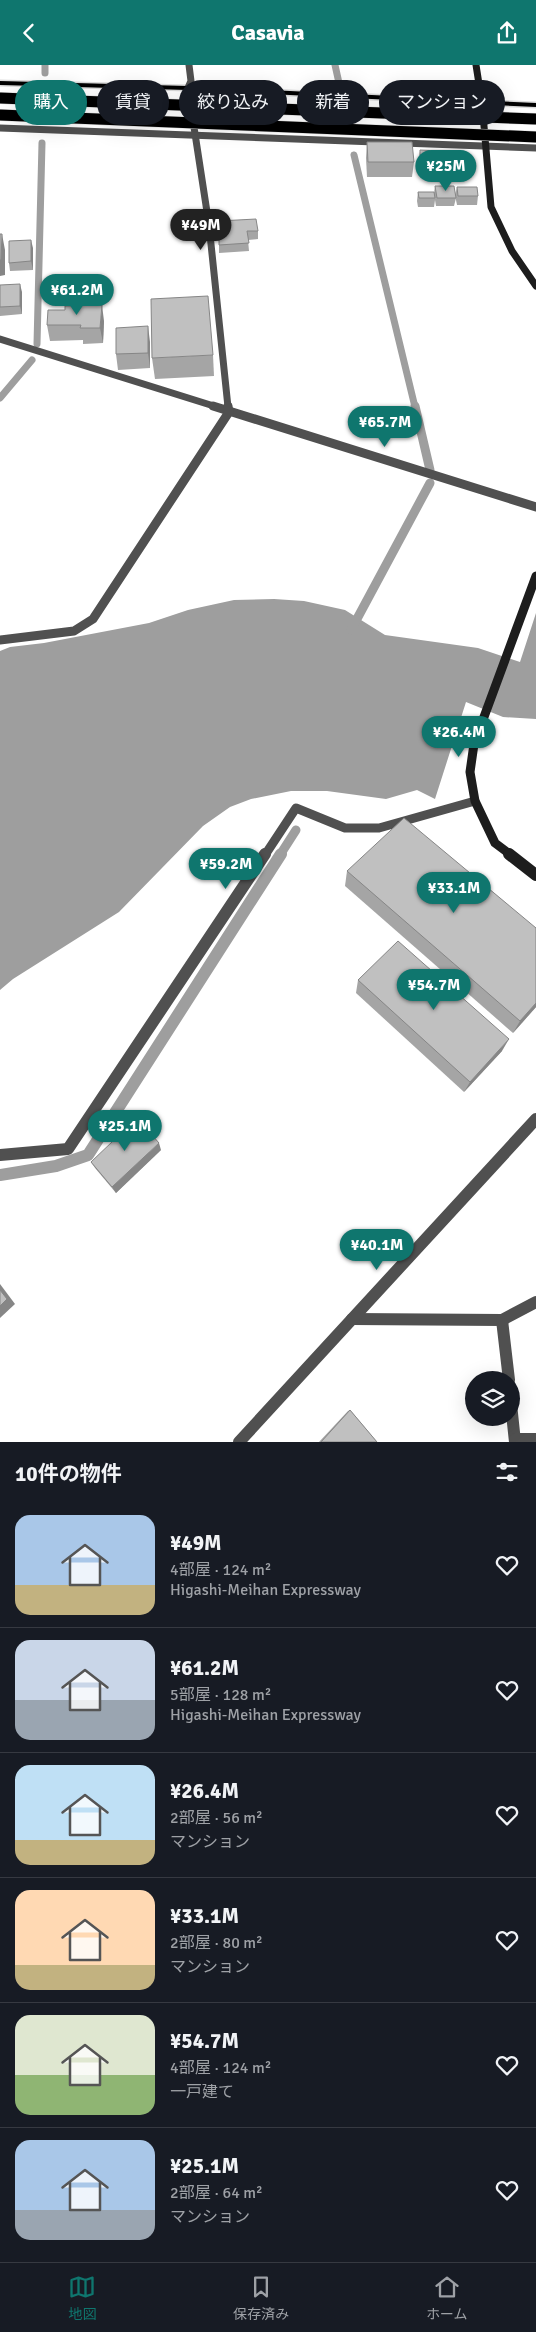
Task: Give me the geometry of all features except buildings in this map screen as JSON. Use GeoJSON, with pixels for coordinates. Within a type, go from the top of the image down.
{"type":"FeatureCollection","features":[{"type":"Feature","properties":{"kind":"highway"},"geometry":{"type":"LineString","coordinates":[[0,98],[536,119]]}},
{"type":"Feature","properties":{"kind":"highway"},"geometry":{"type":"LineString","coordinates":[[0,115],[536,137]]}},
{"type":"Feature","properties":{"kind":"main road"},"geometry":{"type":"LineString","coordinates":[[0,83],[179,88]]}},
{"type":"Feature","properties":{"kind":"main road"},"geometry":{"type":"LineString","coordinates":[[287,93],[379,98]]}},
{"type":"Feature","properties":{"kind":"main road"},"geometry":{"type":"LineString","coordinates":[[505,104],[536,105]]}},
{"type":"Feature","properties":{"kind":"street"},"geometry":{"type":"LineString","coordinates":[[189,65],[191,80]]}},
{"type":"Feature","properties":{"kind":"street"},"geometry":{"type":"LineString","coordinates":[[476,65],[478,80]]}},
{"type":"Feature","properties":{"kind":"street"},"geometry":{"type":"LineString","coordinates":[[0,640],[74,631],[92,619],[228,412],[209,225],[193,125]]}},
{"type":"Feature","properties":{"kind":"street"},"geometry":{"type":"LineString","coordinates":[[484,125],[491,207],[512,251],[536,286]]}},
{"type":"Feature","properties":{"kind":"street"},"geometry":{"type":"LineString","coordinates":[[0,128],[195,137],[536,148]]}},
{"type":"Feature","properties":{"kind":"street"},"geometry":{"type":"LineString","coordinates":[[0,339],[536,507]]}},
{"type":"Feature","properties":{"kind":"street"},"geometry":{"type":"LineString","coordinates":[[536,576],[474,744],[470,771],[475,801],[495,843],[536,875]]}},
{"type":"Feature","properties":{"kind":"street"},"geometry":{"type":"LineString","coordinates":[[0,1155],[68,1149],[296,808],[345,828],[379,828],[475,801]]}},
{"type":"Feature","properties":{"kind":"street"},"geometry":{"type":"LineString","coordinates":[[239,1442],[536,1119]]}},
{"type":"Feature","properties":{"kind":"street"},"geometry":{"type":"LineString","coordinates":[[352,1319],[502,1320],[536,1301]]}},
{"type":"Feature","properties":{"kind":"street"},"geometry":{"type":"LineString","coordinates":[[502,1320],[508,1371]]}},
{"type":"Feature","properties":{"kind":"street"},"geometry":{"type":"LineString","coordinates":[[513,1426],[515,1441],[536,1439]]}},
{"type":"Feature","properties":{"kind":"shaded area"},"geometry":{"type":"Polygon","coordinates":[[[274,599],[304,601],[345,610],[385,635],[478,648],[520,662],[536,613],[536,719],[503,717],[466,702],[435,799],[417,790],[386,799],[327,791],[291,791],[251,799],[230,807],[203,826],[119,912],[13,979],[0,990],[0,651],[10,647],[44,643],[149,623],[188,610],[234,600],[274,599]]]}},
{"type":"Feature","properties":{"kind":"waterway"},"geometry":{"type":"LineString","coordinates":[[45,65],[45,73]]}},
{"type":"Feature","properties":{"kind":"waterway"},"geometry":{"type":"LineString","coordinates":[[335,65],[338,80]]}},
{"type":"Feature","properties":{"kind":"waterway"},"geometry":{"type":"LineString","coordinates":[[37,344],[42,143]]}},
{"type":"Feature","properties":{"kind":"waterway"},"geometry":{"type":"LineString","coordinates":[[354,155],[415,407]]}},
{"type":"Feature","properties":{"kind":"waterway"},"geometry":{"type":"LineString","coordinates":[[0,398],[32,360]]}},
{"type":"Feature","properties":{"kind":"waterway"},"geometry":{"type":"LineString","coordinates":[[415,406],[430,470]]}},
{"type":"Feature","properties":{"kind":"waterway"},"geometry":{"type":"LineString","coordinates":[[351,630],[430,483]]}},
{"type":"Feature","properties":{"kind":"waterway"},"geometry":{"type":"LineString","coordinates":[[280,855],[296,830]]}},
{"type":"Feature","properties":{"kind":"waterway"},"geometry":{"type":"LineString","coordinates":[[0,1175],[56,1166],[88,1155],[281,854]]}}]}
